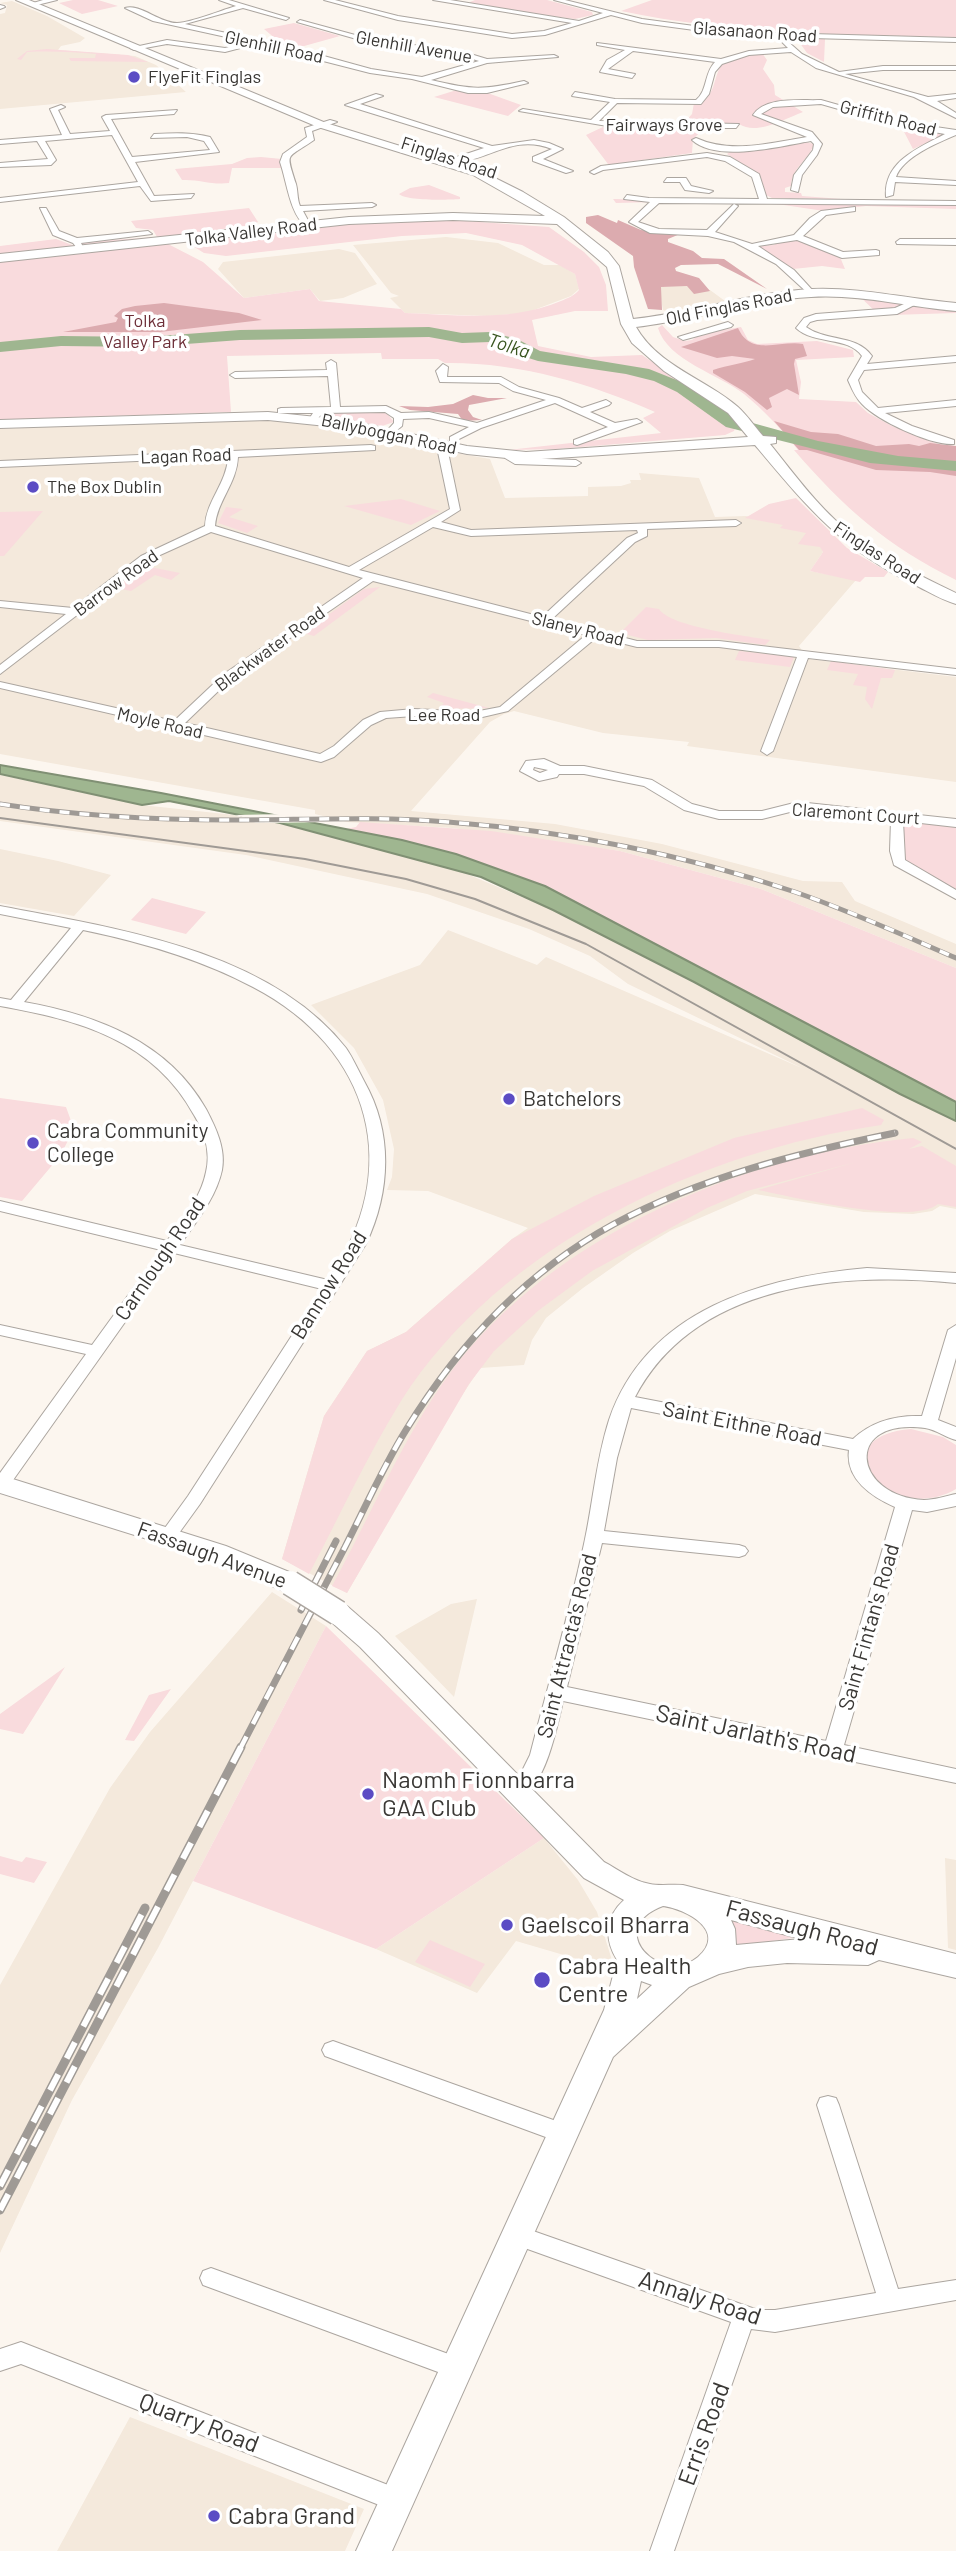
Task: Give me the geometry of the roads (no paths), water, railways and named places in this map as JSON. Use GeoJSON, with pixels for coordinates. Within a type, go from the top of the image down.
{"type":"FeatureCollection","features":[{"type":"Feature","properties":{"kind":"main road","name":"Finglas Road"},"geometry":{"type":"LineString","coordinates":[[21,0],[42,1],[139,47],[327,123],[477,173],[605,241],[626,265],[651,335],[672,357],[738,400],[788,475],[813,505],[846,537],[904,574],[956,599]]}},
{"type":"Feature","properties":{"kind":"main road","name":"Finglas Road"},"geometry":{"type":"LineString","coordinates":[[327,123],[457,160],[512,181],[566,219],[613,266],[628,324],[637,340],[655,356],[723,401],[760,432],[853,526],[900,558],[956,587]]}},
{"type":"Feature","properties":{"kind":"main road"},"geometry":{"type":"LineString","coordinates":[[502,219],[534,214],[533,203]]}},
{"type":"Feature","properties":{"kind":"main road","name":"Tolka Valley Road"},"geometry":{"type":"LineString","coordinates":[[0,258],[78,246],[400,214],[544,222],[566,219]]}},
{"type":"Feature","properties":{"kind":"main road","name":"Old Finglas Road"},"geometry":{"type":"LineString","coordinates":[[628,324],[645,323],[775,296],[811,293],[856,294],[956,307]]}},
{"type":"Feature","properties":{"kind":"main road","name":"Ballyboggan Road"},"geometry":{"type":"LineString","coordinates":[[0,424],[317,415],[447,447],[510,455],[568,454],[733,441],[760,432]]}},
{"type":"Feature","properties":{"kind":"main road"},"geometry":{"type":"LineString","coordinates":[[733,441],[788,475]]}},
{"type":"Feature","properties":{"kind":"main road","name":"Fassaugh Avenue"},"geometry":{"type":"LineString","coordinates":[[1,1485],[217,1552],[290,1583],[338,1613],[369,1640],[517,1790]]}},
{"type":"Feature","properties":{"kind":"main road"},"geometry":{"type":"LineString","coordinates":[[517,1790],[594,1870],[611,1897],[625,1951],[632,1959],[653,1973],[680,1977],[698,1972],[709,1965],[722,1945],[718,1921],[710,1910],[698,1901],[674,1894],[651,1896],[627,1889],[594,1870]]}},
{"type":"Feature","properties":{"kind":"main road"},"geometry":{"type":"LineString","coordinates":[[620,1931],[630,1910],[651,1896]]}},
{"type":"Feature","properties":{"kind":"main road","name":"Fassaugh Road"},"geometry":{"type":"LineString","coordinates":[[698,1901],[956,1966]]}},
{"type":"Feature","properties":{"kind":"main road","name":"Fassaugh Road"},"geometry":{"type":"LineString","coordinates":[[709,1965],[736,1956],[767,1951],[821,1950],[905,1955]]}},
{"type":"Feature","properties":{"kind":"main road"},"geometry":{"type":"LineString","coordinates":[[374,2551],[618,2010],[632,1959]]}},
{"type":"Feature","properties":{"kind":"main road"},"geometry":{"type":"LineString","coordinates":[[598,2055],[680,1977]]}},
{"type":"Feature","properties":{"kind":"street"},"geometry":{"type":"LineString","coordinates":[[222,0],[286,18]]}},
{"type":"Feature","properties":{"kind":"street"},"geometry":{"type":"LineString","coordinates":[[327,0],[398,18],[522,36],[608,14]]}},
{"type":"Feature","properties":{"kind":"street"},"geometry":{"type":"LineString","coordinates":[[436,0],[580,22]]}},
{"type":"Feature","properties":{"kind":"street","name":"Glasanaon Road"},"geometry":{"type":"LineString","coordinates":[[557,0],[608,14],[683,27],[783,36],[956,40]]}},
{"type":"Feature","properties":{"kind":"street"},"geometry":{"type":"LineString","coordinates":[[177,24],[243,6]]}},
{"type":"Feature","properties":{"kind":"street","name":"Glenhill Road"},"geometry":{"type":"LineString","coordinates":[[128,8],[155,20],[291,50],[370,71],[423,79],[477,92],[524,83]]}},
{"type":"Feature","properties":{"kind":"street","name":"Glenhill Avenue"},"geometry":{"type":"LineString","coordinates":[[300,22],[381,44],[454,51],[487,61]]}},
{"type":"Feature","properties":{"kind":"street"},"geometry":{"type":"LineString","coordinates":[[599,44],[722,61],[749,54],[790,50],[783,36]]}},
{"type":"Feature","properties":{"kind":"street"},"geometry":{"type":"LineString","coordinates":[[139,47],[167,42],[222,50],[252,43]]}},
{"type":"Feature","properties":{"kind":"street"},"geometry":{"type":"LineString","coordinates":[[632,76],[603,71],[604,67],[633,48]]}},
{"type":"Feature","properties":{"kind":"street","name":"Griffith Road"},"geometry":{"type":"LineString","coordinates":[[790,50],[818,66],[926,100],[956,116]]}},
{"type":"Feature","properties":{"kind":"street"},"geometry":{"type":"LineString","coordinates":[[423,79],[487,61],[554,57]]}},
{"type":"Feature","properties":{"kind":"street"},"geometry":{"type":"LineString","coordinates":[[575,94],[615,101],[698,102],[708,92],[712,69],[722,61]]}},
{"type":"Feature","properties":{"kind":"street"},"geometry":{"type":"LineString","coordinates":[[840,73],[883,68],[956,68]]}},
{"type":"Feature","properties":{"kind":"street"},"geometry":{"type":"LineString","coordinates":[[379,96],[348,105],[494,149]]}},
{"type":"Feature","properties":{"kind":"street"},"geometry":{"type":"LineString","coordinates":[[926,100],[956,96]]}},
{"type":"Feature","properties":{"kind":"street","name":"Fairways Grove"},"geometry":{"type":"LineString","coordinates":[[593,123],[615,101]]}},
{"type":"Feature","properties":{"kind":"street","name":"Griffith Road"},"geometry":{"type":"LineString","coordinates":[[785,125],[757,115],[758,112],[772,105],[821,102],[894,123],[954,132]]}},
{"type":"Feature","properties":{"kind":"street"},"geometry":{"type":"LineString","coordinates":[[61,107],[54,109],[66,136]]}},
{"type":"Feature","properties":{"kind":"street"},"geometry":{"type":"LineString","coordinates":[[174,111],[107,116],[147,201],[191,196]]}},
{"type":"Feature","properties":{"kind":"street","name":"Fairways Grove"},"geometry":{"type":"LineString","coordinates":[[523,111],[619,126],[736,126]]}},
{"type":"Feature","properties":{"kind":"street"},"geometry":{"type":"LineString","coordinates":[[306,224],[297,209],[284,162],[286,156],[311,138],[308,130],[327,123]]}},
{"type":"Feature","properties":{"kind":"street"},"geometry":{"type":"LineString","coordinates":[[791,134],[780,130],[785,125],[814,138],[818,148],[795,178],[795,190]]}},
{"type":"Feature","properties":{"kind":"street","name":"Griffith Road"},"geometry":{"type":"LineString","coordinates":[[892,179],[893,172],[912,155],[954,132]]}},
{"type":"Feature","properties":{"kind":"street"},"geometry":{"type":"LineString","coordinates":[[0,142],[113,133]]}},
{"type":"Feature","properties":{"kind":"street"},"geometry":{"type":"LineString","coordinates":[[130,160],[215,152],[207,139],[200,137],[188,134],[154,136]]}},
{"type":"Feature","properties":{"kind":"street"},"geometry":{"type":"LineString","coordinates":[[594,172],[601,168],[724,153],[814,138]]}},
{"type":"Feature","properties":{"kind":"street"},"geometry":{"type":"LineString","coordinates":[[0,165],[48,163],[52,160],[40,139]]}},
{"type":"Feature","properties":{"kind":"street"},"geometry":{"type":"LineString","coordinates":[[696,140],[702,146],[724,153],[756,176],[764,201]]}},
{"type":"Feature","properties":{"kind":"street"},"geometry":{"type":"LineString","coordinates":[[457,160],[523,141],[542,143],[559,151],[536,159],[569,171]]}},
{"type":"Feature","properties":{"kind":"street"},"geometry":{"type":"LineString","coordinates":[[890,195],[892,179],[956,183]]}},
{"type":"Feature","properties":{"kind":"street"},"geometry":{"type":"LineString","coordinates":[[667,180],[684,180],[688,188],[709,195],[721,191]]}},
{"type":"Feature","properties":{"kind":"street"},"geometry":{"type":"LineString","coordinates":[[83,189],[85,185],[92,183],[116,181]]}},
{"type":"Feature","properties":{"kind":"street"},"geometry":{"type":"LineString","coordinates":[[0,200],[141,184]]}},
{"type":"Feature","properties":{"kind":"street"},"geometry":{"type":"LineString","coordinates":[[627,197],[709,195],[764,201],[956,203]]}},
{"type":"Feature","properties":{"kind":"street"},"geometry":{"type":"LineString","coordinates":[[640,204],[653,204],[633,222],[637,226],[660,232],[709,233],[751,247],[798,275],[811,293]]}},
{"type":"Feature","properties":{"kind":"street"},"geometry":{"type":"LineString","coordinates":[[297,209],[372,205]]}},
{"type":"Feature","properties":{"kind":"street"},"geometry":{"type":"LineString","coordinates":[[709,233],[734,206]]}},
{"type":"Feature","properties":{"kind":"street"},"geometry":{"type":"LineString","coordinates":[[43,210],[57,233],[78,246],[148,234]]}},
{"type":"Feature","properties":{"kind":"street"},"geometry":{"type":"LineString","coordinates":[[797,237],[813,220],[841,210],[956,210]]}},
{"type":"Feature","properties":{"kind":"street"},"geometry":{"type":"LineString","coordinates":[[755,244],[797,237],[842,255],[876,253]]}},
{"type":"Feature","properties":{"kind":"street"},"geometry":{"type":"LineString","coordinates":[[900,242],[956,242]]}},
{"type":"Feature","properties":{"kind":"street"},"geometry":{"type":"LineString","coordinates":[[916,302],[897,311],[823,316],[802,323],[801,328],[805,332],[865,350],[867,356],[853,380],[855,388],[876,411],[908,427],[951,442]]}},
{"type":"Feature","properties":{"kind":"street"},"geometry":{"type":"LineString","coordinates":[[691,314],[699,318],[706,330]]}},
{"type":"Feature","properties":{"kind":"street"},"geometry":{"type":"LineString","coordinates":[[682,337],[728,325]]}},
{"type":"Feature","properties":{"kind":"street"},"geometry":{"type":"LineString","coordinates":[[861,367],[956,359]]}},
{"type":"Feature","properties":{"kind":"street"},"geometry":{"type":"LineString","coordinates":[[235,374],[332,367],[336,410]]}},
{"type":"Feature","properties":{"kind":"street"},"geometry":{"type":"LineString","coordinates":[[443,367],[443,380],[488,376],[584,411],[615,426]]}},
{"type":"Feature","properties":{"kind":"street"},"geometry":{"type":"LineString","coordinates":[[513,387],[523,381]]}},
{"type":"Feature","properties":{"kind":"street"},"geometry":{"type":"LineString","coordinates":[[453,439],[478,426],[553,399],[569,390]]}},
{"type":"Feature","properties":{"kind":"street"},"geometry":{"type":"LineString","coordinates":[[876,411],[956,403]]}},
{"type":"Feature","properties":{"kind":"street"},"geometry":{"type":"LineString","coordinates":[[584,411],[607,404]]}},
{"type":"Feature","properties":{"kind":"street"},"geometry":{"type":"LineString","coordinates":[[281,411],[317,415],[336,410],[386,409],[395,411],[399,416],[399,424],[390,433]]}},
{"type":"Feature","properties":{"kind":"street"},"geometry":{"type":"LineString","coordinates":[[399,416],[429,415],[478,426]]}},
{"type":"Feature","properties":{"kind":"street"},"geometry":{"type":"LineString","coordinates":[[577,442],[609,431],[615,426],[637,422]]}},
{"type":"Feature","properties":{"kind":"street","name":"Lagan Road"},"geometry":{"type":"LineString","coordinates":[[0,464],[371,448]]}},
{"type":"Feature","properties":{"kind":"street"},"geometry":{"type":"LineString","coordinates":[[349,571],[455,510],[443,452]]}},
{"type":"Feature","properties":{"kind":"street"},"geometry":{"type":"LineString","coordinates":[[210,528],[212,514],[231,478],[233,454]]}},
{"type":"Feature","properties":{"kind":"street"},"geometry":{"type":"LineString","coordinates":[[510,455],[514,461],[576,463]]}},
{"type":"Feature","properties":{"kind":"street"},"geometry":{"type":"LineString","coordinates":[[429,523],[471,533],[736,523]]}},
{"type":"Feature","properties":{"kind":"street","name":"Slaney Road"},"geometry":{"type":"LineString","coordinates":[[210,528],[370,577],[647,645],[719,644],[956,672]]}},
{"type":"Feature","properties":{"kind":"street","name":"Barrow Road"},"geometry":{"type":"LineString","coordinates":[[0,671],[145,558],[210,528]]}},
{"type":"Feature","properties":{"kind":"street"},"geometry":{"type":"LineString","coordinates":[[545,620],[631,540],[643,534],[642,528]]}},
{"type":"Feature","properties":{"kind":"street","name":"Blackwater Road"},"geometry":{"type":"LineString","coordinates":[[175,726],[228,676],[370,577]]}},
{"type":"Feature","properties":{"kind":"street"},"geometry":{"type":"LineString","coordinates":[[0,604],[76,612]]}},
{"type":"Feature","properties":{"kind":"street","name":"Lee Road"},"geometry":{"type":"LineString","coordinates":[[321,758],[339,750],[367,722],[379,716],[486,716],[504,709],[595,634]]}},
{"type":"Feature","properties":{"kind":"street"},"geometry":{"type":"LineString","coordinates":[[768,751],[804,654]]}},
{"type":"Feature","properties":{"kind":"street","name":"Moyle Road"},"geometry":{"type":"LineString","coordinates":[[0,685],[321,758]]}},
{"type":"Feature","properties":{"kind":"street","name":"Claremont Court"},"geometry":{"type":"LineString","coordinates":[[556,770],[584,770],[648,782],[688,807],[719,815],[762,815],[798,806],[956,823]]}},
{"type":"Feature","properties":{"kind":"street"},"geometry":{"type":"LineString","coordinates":[[897,816],[896,854],[899,862],[956,895]]}},
{"type":"Feature","properties":{"kind":"street","name":"Bannow Road"},"geometry":{"type":"LineString","coordinates":[[0,910],[161,943],[241,974],[306,1017],[349,1061],[369,1106],[378,1135],[379,1155],[366,1227],[194,1500],[168,1536]]}},
{"type":"Feature","properties":{"kind":"street"},"geometry":{"type":"LineString","coordinates":[[7,1003],[80,925]]}},
{"type":"Feature","properties":{"kind":"street","name":"Carnlough Road"},"geometry":{"type":"LineString","coordinates":[[1,1485],[197,1210],[212,1178],[215,1161],[210,1133],[188,1088],[159,1059],[117,1034],[64,1015],[7,1003]]}},
{"type":"Feature","properties":{"kind":"street"},"geometry":{"type":"LineString","coordinates":[[0,1206],[331,1286]]}},
{"type":"Feature","properties":{"kind":"street","name":"Saint Attracta's Road"},"geometry":{"type":"LineString","coordinates":[[517,1790],[526,1782],[540,1755],[595,1536],[618,1419],[633,1385],[662,1348],[694,1321],[749,1296],[817,1277],[884,1272],[956,1278]]}},
{"type":"Feature","properties":{"kind":"street"},"geometry":{"type":"LineString","coordinates":[[0,1330],[95,1351]]}},
{"type":"Feature","properties":{"kind":"street"},"geometry":{"type":"LineString","coordinates":[[929,1422],[956,1330]]}},
{"type":"Feature","properties":{"kind":"street","name":"Saint Eithne Road"},"geometry":{"type":"LineString","coordinates":[[625,1401],[858,1446]]}},
{"type":"Feature","properties":{"kind":"street"},"geometry":{"type":"LineString","coordinates":[[956,1434],[929,1422],[895,1423],[866,1436],[858,1446],[855,1460],[859,1474],[870,1487],[887,1498],[905,1504],[926,1506],[956,1500]]}},
{"type":"Feature","properties":{"kind":"street","name":"Saint Fintan's Road"},"geometry":{"type":"LineString","coordinates":[[833,1751],[905,1504]]}},
{"type":"Feature","properties":{"kind":"street","name":"Saint Attracta's Road"},"geometry":{"type":"LineString","coordinates":[[595,1536],[739,1551]]}},
{"type":"Feature","properties":{"kind":"street","name":"Saint Jarlath's Road"},"geometry":{"type":"LineString","coordinates":[[556,1692],[956,1776]]}},
{"type":"Feature","properties":{"kind":"street"},"geometry":{"type":"LineString","coordinates":[[333,2050],[562,2133]]}},
{"type":"Feature","properties":{"kind":"street"},"geometry":{"type":"LineString","coordinates":[[828,2105],[890,2301]]}},
{"type":"Feature","properties":{"kind":"street","name":"Annaly Road"},"geometry":{"type":"LineString","coordinates":[[516,2235],[744,2317],[775,2321],[956,2290]]}},
{"type":"Feature","properties":{"kind":"street"},"geometry":{"type":"LineString","coordinates":[[211,2278],[457,2368]]}},
{"type":"Feature","properties":{"kind":"street","name":"Erris Road"},"geometry":{"type":"LineString","coordinates":[[663,2551],[744,2317]]}},
{"type":"Feature","properties":{"kind":"street","name":"Quarry Road"},"geometry":{"type":"LineString","coordinates":[[0,2360],[21,2353],[397,2500]]}},
{"type":"Feature","properties":{"kind":"waterway","name":"Tolka"},"geometry":{"type":"LineString","coordinates":[[0,347],[61,341],[146,342],[240,335],[429,332],[462,338],[490,337],[511,342],[525,352],[538,356],[626,369],[660,378],[683,388],[732,423],[870,457],[956,466]]}},
{"type":"Feature","properties":{"kind":"tram line"},"geometry":{"type":"LineString","coordinates":[[0,818],[305,859],[406,879],[475,899],[586,944],[956,1149]]}},
{"type":"Feature","properties":{"kind":"railway"},"geometry":{"type":"LineString","coordinates":[[0,804],[58,812],[145,818],[421,820],[580,838],[753,878],[836,907],[956,958]]}},
{"type":"Feature","properties":{"kind":"railway"},"geometry":{"type":"LineString","coordinates":[[240,1749],[406,1430],[448,1369],[496,1313],[552,1264],[582,1243],[647,1207],[751,1168],[895,1133]]}},
{"type":"Feature","properties":{"kind":"railway"},"geometry":{"type":"LineString","coordinates":[[301,1610],[336,1541]]}},
{"type":"Feature","properties":{"kind":"railway"},"geometry":{"type":"LineString","coordinates":[[0,2210],[241,1747]]}},
{"type":"Feature","properties":{"kind":"railway"},"geometry":{"type":"LineString","coordinates":[[0,2186],[145,1908]]}},
{"type":"Feature","properties":{"kind":"place","name":"FlyeFit Finglas"},"geometry":{"type":"Point","coordinates":[134,77]}},
{"type":"Feature","properties":{"kind":"place","name":"The Box Dublin"},"geometry":{"type":"Point","coordinates":[33,487]}},
{"type":"Feature","properties":{"kind":"place","name":"Batchelors"},"geometry":{"type":"Point","coordinates":[509,1099]}},
{"type":"Feature","properties":{"kind":"place","name":"Cabra Community College"},"geometry":{"type":"Point","coordinates":[33,1143]}},
{"type":"Feature","properties":{"kind":"place","name":"Naomh Fionnbarra GAA Club"},"geometry":{"type":"Point","coordinates":[368,1794]}},
{"type":"Feature","properties":{"kind":"place","name":"Gaelscoil Bharra"},"geometry":{"type":"Point","coordinates":[507,1925]}},
{"type":"Feature","properties":{"kind":"place","name":"Cabra Health Centre"},"geometry":{"type":"Point","coordinates":[542,1980]}},
{"type":"Feature","properties":{"kind":"place","name":"Cabra Grand"},"geometry":{"type":"Point","coordinates":[214,2516]}},
{"type":"Feature","properties":{"kind":"park label","name":"Tolka Valley Park"},"geometry":{"type":"Point","coordinates":[145,331]}}]}
